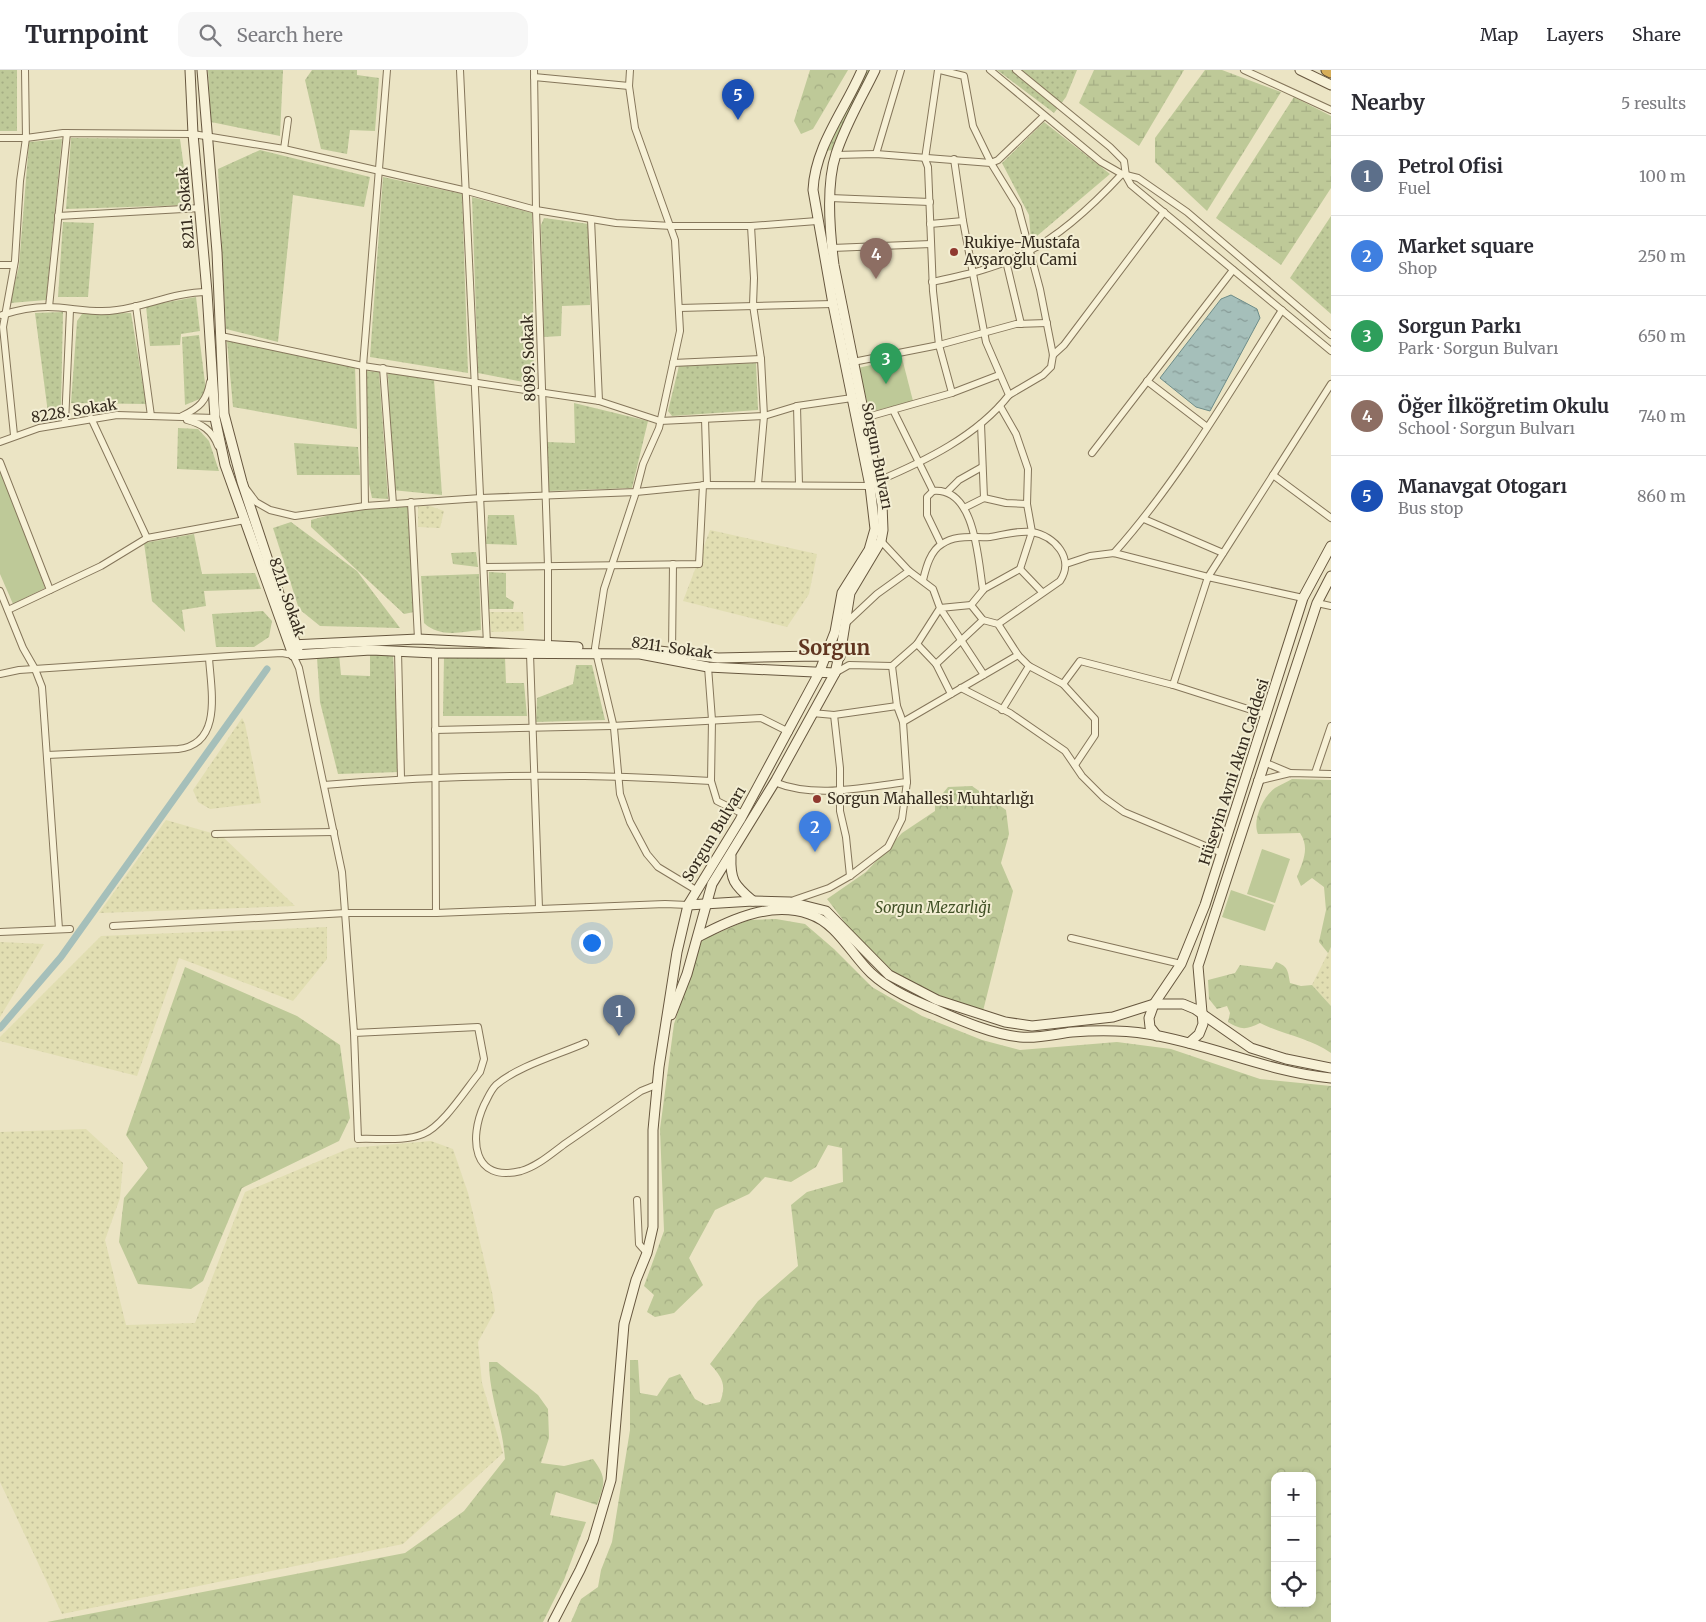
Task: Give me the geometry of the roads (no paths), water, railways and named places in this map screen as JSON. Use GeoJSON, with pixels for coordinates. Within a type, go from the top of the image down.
{"type":"FeatureCollection","features":[{"type":"Feature","properties":{"kind":"main road","name":"8211. Sokak"},"geometry":{"type":"LineString","coordinates":[[190,70],[193,134],[208,292],[215,418],[225,466],[292,645]]}},
{"type":"Feature","properties":{"kind":"main road"},"geometry":{"type":"LineString","coordinates":[[202,70],[217,252],[224,414],[242,482],[296,655]]}},
{"type":"Feature","properties":{"kind":"main road","name":"Sorgun Bulvarı"},"geometry":{"type":"LineString","coordinates":[[665,1029],[687,974],[712,884],[774,782],[835,673],[840,657],[853,585],[881,541],[884,516],[852,398],[814,203],[814,172],[818,154],[862,70]]}},
{"type":"Feature","properties":{"kind":"main road","name":"Sorgun Bulvarı"},"geometry":{"type":"LineString","coordinates":[[665,1029],[676,952],[688,905],[744,814],[789,732],[826,656],[835,632],[844,586],[868,550],[872,539],[875,516],[874,484],[864,418],[832,248],[830,198],[835,155],[875,70]]}},
{"type":"Feature","properties":{"kind":"main road"},"geometry":{"type":"LineString","coordinates":[[1300,70],[1331,85]]}},
{"type":"Feature","properties":{"kind":"main road"},"geometry":{"type":"LineString","coordinates":[[818,154],[835,155]]}},
{"type":"Feature","properties":{"kind":"main road"},"geometry":{"type":"LineString","coordinates":[[814,203],[830,198]]}},
{"type":"Feature","properties":{"kind":"main road","name":"Hüseyin Avni Akın Caddesi"},"geometry":{"type":"LineString","coordinates":[[1154,1004],[1181,964],[1205,905],[1303,598],[1331,546]]}},
{"type":"Feature","properties":{"kind":"main road","name":"Hüseyin Avni Akın Caddesi"},"geometry":{"type":"LineString","coordinates":[[1203,1016],[1198,966],[1257,781],[1317,603],[1331,576]]}},
{"type":"Feature","properties":{"kind":"main road"},"geometry":{"type":"LineString","coordinates":[[292,645],[418,639],[548,646],[596,651],[672,652],[718,658],[840,657]]}},
{"type":"Feature","properties":{"kind":"main road","name":"8211. Sokak"},"geometry":{"type":"LineString","coordinates":[[296,655],[371,650],[530,654],[596,651],[640,654],[708,667],[835,673]]}},
{"type":"Feature","properties":{"kind":"main road"},"geometry":{"type":"LineString","coordinates":[[731,855],[730,871],[733,881],[753,901]]}},
{"type":"Feature","properties":{"kind":"main road"},"geometry":{"type":"LineString","coordinates":[[688,905],[753,901],[790,902],[826,911],[837,920],[878,967],[889,975],[938,1000],[990,1018],[1032,1026],[1113,1017],[1154,1004],[1183,1004],[1194,1009],[1251,1048],[1286,1059],[1331,1068]]}},
{"type":"Feature","properties":{"kind":"main road"},"geometry":{"type":"LineString","coordinates":[[682,928],[698,937],[756,912],[784,910],[810,914],[830,926],[871,973],[882,982],[938,1011],[976,1025],[1020,1037],[1110,1030],[1157,1036],[1308,1076],[1331,1078]]}},
{"type":"Feature","properties":{"kind":"main road"},"geometry":{"type":"LineString","coordinates":[[1154,1004],[1149,1018],[1150,1028],[1157,1036]]}},
{"type":"Feature","properties":{"kind":"main road"},"geometry":{"type":"LineString","coordinates":[[1189,1043],[1199,1034],[1203,1024],[1203,1016]]}},
{"type":"Feature","properties":{"kind":"main road"},"geometry":{"type":"LineString","coordinates":[[553,1622],[587,1555],[611,1480],[624,1324],[653,1227],[653,1130],[656,1085],[665,1029]]}},
{"type":"Feature","properties":{"kind":"street"},"geometry":{"type":"LineString","coordinates":[[14,436],[2,315],[14,265],[20,180],[26,138],[25,70]]}},
{"type":"Feature","properties":{"kind":"street"},"geometry":{"type":"LineString","coordinates":[[365,506],[363,366],[377,170],[387,70]]}},
{"type":"Feature","properties":{"kind":"street"},"geometry":{"type":"LineString","coordinates":[[460,70],[474,382],[485,567],[487,644]]}},
{"type":"Feature","properties":{"kind":"street"},"geometry":{"type":"LineString","coordinates":[[630,70],[629,86],[635,128],[672,226],[675,240],[680,331],[660,421],[643,464],[636,492],[604,589],[596,651],[612,726],[620,794],[630,822],[647,854],[658,867],[696,890]]}},
{"type":"Feature","properties":{"kind":"street"},"geometry":{"type":"LineString","coordinates":[[876,154],[901,70]]}},
{"type":"Feature","properties":{"kind":"street"},"geometry":{"type":"LineString","coordinates":[[242,482],[256,502],[270,510],[295,516],[365,506],[412,502],[636,492],[705,485],[874,484],[919,464],[982,424],[1009,395],[1043,375],[1051,367],[1053,355],[1040,289],[1028,252],[1018,207],[991,163],[973,126],[964,76],[939,70],[925,159],[928,167],[932,282],[939,345],[952,393]]}},
{"type":"Feature","properties":{"kind":"street"},"geometry":{"type":"LineString","coordinates":[[990,70],[1101,162],[1124,175],[1138,178],[1187,212],[1331,335]]}},
{"type":"Feature","properties":{"kind":"street"},"geometry":{"type":"LineString","coordinates":[[1016,70],[1110,147],[1124,161],[1124,175],[1131,185],[1331,351]]}},
{"type":"Feature","properties":{"kind":"street"},"geometry":{"type":"LineString","coordinates":[[1244,70],[1331,110]]}},
{"type":"Feature","properties":{"kind":"street"},"geometry":{"type":"LineString","coordinates":[[534,74],[629,86]]}},
{"type":"Feature","properties":{"kind":"street","name":"8089. Sokak"},"geometry":{"type":"LineString","coordinates":[[534,74],[536,210],[548,566],[548,646]]}},
{"type":"Feature","properties":{"kind":"street"},"geometry":{"type":"LineString","coordinates":[[835,155],[876,154],[991,163],[998,160],[1044,116]]}},
{"type":"Feature","properties":{"kind":"street"},"geometry":{"type":"LineString","coordinates":[[284,149],[288,120]]}},
{"type":"Feature","properties":{"kind":"street"},"geometry":{"type":"LineString","coordinates":[[49,307],[67,133]]}},
{"type":"Feature","properties":{"kind":"street"},"geometry":{"type":"LineString","coordinates":[[0,138],[26,138],[67,133],[193,134],[284,149],[466,191],[536,210],[591,219],[672,226],[751,226],[817,221]]}},
{"type":"Feature","properties":{"kind":"street"},"geometry":{"type":"LineString","coordinates":[[954,159],[963,221],[985,332],[999,374],[1009,395]]}},
{"type":"Feature","properties":{"kind":"street"},"geometry":{"type":"LineString","coordinates":[[932,282],[974,273],[1028,252],[1088,210],[1124,175]]}},
{"type":"Feature","properties":{"kind":"street"},"geometry":{"type":"LineString","coordinates":[[830,198],[930,202]]}},
{"type":"Feature","properties":{"kind":"street"},"geometry":{"type":"LineString","coordinates":[[58,216],[201,208]]}},
{"type":"Feature","properties":{"kind":"street"},"geometry":{"type":"LineString","coordinates":[[1053,355],[1064,345],[1164,212]]}},
{"type":"Feature","properties":{"kind":"street"},"geometry":{"type":"LineString","coordinates":[[591,219],[599,401]]}},
{"type":"Feature","properties":{"kind":"street"},"geometry":{"type":"LineString","coordinates":[[930,224],[963,221]]}},
{"type":"Feature","properties":{"kind":"street"},"geometry":{"type":"LineString","coordinates":[[751,226],[754,278],[753,306],[761,359],[764,416],[758,484]]}},
{"type":"Feature","properties":{"kind":"street"},"geometry":{"type":"LineString","coordinates":[[832,248],[931,244]]}},
{"type":"Feature","properties":{"kind":"street"},"geometry":{"type":"LineString","coordinates":[[1006,261],[1021,324]]}},
{"type":"Feature","properties":{"kind":"street"},"geometry":{"type":"LineString","coordinates":[[0,265],[14,265]]}},
{"type":"Feature","properties":{"kind":"street"},"geometry":{"type":"LineString","coordinates":[[1092,453],[1233,270]]}},
{"type":"Feature","properties":{"kind":"street"},"geometry":{"type":"LineString","coordinates":[[2,315],[25,309],[49,307],[100,312],[136,306],[184,294],[208,292]]}},
{"type":"Feature","properties":{"kind":"street"},"geometry":{"type":"LineString","coordinates":[[679,308],[833,304]]}},
{"type":"Feature","properties":{"kind":"street"},"geometry":{"type":"LineString","coordinates":[[136,306],[151,416]]}},
{"type":"Feature","properties":{"kind":"street"},"geometry":{"type":"LineString","coordinates":[[65,423],[70,310]]}},
{"type":"Feature","properties":{"kind":"street"},"geometry":{"type":"LineString","coordinates":[[1114,553],[1144,519],[1207,427],[1282,310]]}},
{"type":"Feature","properties":{"kind":"street"},"geometry":{"type":"LineString","coordinates":[[854,362],[939,345],[1021,324],[1047,323]]}},
{"type":"Feature","properties":{"kind":"street"},"geometry":{"type":"LineString","coordinates":[[221,336],[363,366],[599,401],[660,421],[764,416],[797,406],[852,398]]}},
{"type":"Feature","properties":{"kind":"street"},"geometry":{"type":"LineString","coordinates":[[673,363],[761,359]]}},
{"type":"Feature","properties":{"kind":"street"},"geometry":{"type":"LineString","coordinates":[[384,368],[393,504]]}},
{"type":"Feature","properties":{"kind":"street"},"geometry":{"type":"LineString","coordinates":[[179,417],[197,409],[208,396],[212,372]]}},
{"type":"Feature","properties":{"kind":"street"},"geometry":{"type":"LineString","coordinates":[[864,418],[952,393],[999,374]]}},
{"type":"Feature","properties":{"kind":"street"},"geometry":{"type":"LineString","coordinates":[[1147,381],[1207,427]]}},
{"type":"Feature","properties":{"kind":"street"},"geometry":{"type":"LineString","coordinates":[[1174,685],[1208,577],[1331,384]]}},
{"type":"Feature","properties":{"kind":"street"},"geometry":{"type":"LineString","coordinates":[[797,406],[799,484]]}},
{"type":"Feature","properties":{"kind":"street"},"geometry":{"type":"LineString","coordinates":[[940,608],[971,605],[983,590],[1020,569],[1032,532],[1027,504],[1028,469],[1016,440],[1016,434],[1000,406]]}},
{"type":"Feature","properties":{"kind":"street"},"geometry":{"type":"LineString","coordinates":[[893,410],[934,490]]}},
{"type":"Feature","properties":{"kind":"street","name":"8228. Sokak"},"geometry":{"type":"LineString","coordinates":[[0,442],[14,436],[65,423],[117,415],[215,418]]}},
{"type":"Feature","properties":{"kind":"street"},"geometry":{"type":"LineString","coordinates":[[179,417],[202,424],[208,430],[214,437],[225,466]]}},
{"type":"Feature","properties":{"kind":"street"},"geometry":{"type":"LineString","coordinates":[[91,418],[147,538]]}},
{"type":"Feature","properties":{"kind":"street"},"geometry":{"type":"LineString","coordinates":[[485,567],[699,564],[705,485],[705,419]]}},
{"type":"Feature","properties":{"kind":"street"},"geometry":{"type":"LineString","coordinates":[[982,424],[984,498]]}},
{"type":"Feature","properties":{"kind":"street"},"geometry":{"type":"LineString","coordinates":[[0,462],[50,590]]}},
{"type":"Feature","properties":{"kind":"street"},"geometry":{"type":"LineString","coordinates":[[947,492],[959,480],[982,467]]}},
{"type":"Feature","properties":{"kind":"street"},"geometry":{"type":"LineString","coordinates":[[1273,475],[1331,518]]}},
{"type":"Feature","properties":{"kind":"street"},"geometry":{"type":"LineString","coordinates":[[934,490],[947,492],[966,508],[972,521],[983,590]]}},
{"type":"Feature","properties":{"kind":"street"},"geometry":{"type":"LineString","coordinates":[[934,490],[927,497],[927,515],[942,544]]}},
{"type":"Feature","properties":{"kind":"street"},"geometry":{"type":"LineString","coordinates":[[966,508],[984,498],[1006,503],[1027,504]]}},
{"type":"Feature","properties":{"kind":"street"},"geometry":{"type":"LineString","coordinates":[[412,502],[418,639]]}},
{"type":"Feature","properties":{"kind":"street"},"geometry":{"type":"LineString","coordinates":[[1144,519],[1223,553]]}},
{"type":"Feature","properties":{"kind":"street"},"geometry":{"type":"LineString","coordinates":[[8,610],[101,566],[147,538],[245,520]]}},
{"type":"Feature","properties":{"kind":"street"},"geometry":{"type":"LineString","coordinates":[[923,580],[932,554],[942,544],[973,535],[989,537],[1032,532],[1053,541],[1063,553],[1066,564],[1060,581],[998,624]]}},
{"type":"Feature","properties":{"kind":"street"},"geometry":{"type":"LineString","coordinates":[[881,541],[909,571],[933,589],[940,608],[984,675]]}},
{"type":"Feature","properties":{"kind":"street"},"geometry":{"type":"LineString","coordinates":[[1066,564],[1090,556],[1114,553],[1208,577],[1303,598]]}},
{"type":"Feature","properties":{"kind":"street"},"geometry":{"type":"LineString","coordinates":[[672,652],[673,564]]}},
{"type":"Feature","properties":{"kind":"street"},"geometry":{"type":"LineString","coordinates":[[1020,569],[1042,592]]}},
{"type":"Feature","properties":{"kind":"street"},"geometry":{"type":"LineString","coordinates":[[845,624],[877,594],[909,571]]}},
{"type":"Feature","properties":{"kind":"street"},"geometry":{"type":"LineString","coordinates":[[0,591],[23,648],[35,669],[42,687],[60,929]]}},
{"type":"Feature","properties":{"kind":"street"},"geometry":{"type":"LineString","coordinates":[[1317,603],[1331,606]]}},
{"type":"Feature","properties":{"kind":"street"},"geometry":{"type":"LineString","coordinates":[[971,605],[983,620],[998,624],[1018,655],[1029,666],[1062,684],[1095,719],[1097,725],[1095,735],[1075,765]]}},
{"type":"Feature","properties":{"kind":"street"},"geometry":{"type":"LineString","coordinates":[[835,673],[849,665],[892,666],[917,644],[940,608]]}},
{"type":"Feature","properties":{"kind":"street"},"geometry":{"type":"LineString","coordinates":[[936,664],[983,620]]}},
{"type":"Feature","properties":{"kind":"street"},"geometry":{"type":"LineString","coordinates":[[917,644],[936,664],[951,694]]}},
{"type":"Feature","properties":{"kind":"street"},"geometry":{"type":"LineString","coordinates":[[282,654],[292,645]]}},
{"type":"Feature","properties":{"kind":"street"},"geometry":{"type":"LineString","coordinates":[[398,651],[401,778]]}},
{"type":"Feature","properties":{"kind":"street"},"geometry":{"type":"LineString","coordinates":[[435,652],[436,913]]}},
{"type":"Feature","properties":{"kind":"street"},"geometry":{"type":"LineString","coordinates":[[0,674],[35,669],[282,654],[296,655],[342,872],[354,1033],[358,1139],[409,1137],[428,1132],[438,1123],[480,1072],[483,1065],[478,1027],[354,1033]]}},
{"type":"Feature","properties":{"kind":"street"},"geometry":{"type":"LineString","coordinates":[[530,654],[531,726],[539,908]]}},
{"type":"Feature","properties":{"kind":"street"},"geometry":{"type":"LineString","coordinates":[[902,722],[1018,655]]}},
{"type":"Feature","properties":{"kind":"street"},"geometry":{"type":"LineString","coordinates":[[840,657],[849,665]]}},
{"type":"Feature","properties":{"kind":"street"},"geometry":{"type":"LineString","coordinates":[[47,755],[178,749],[195,744],[209,726],[213,714],[209,658]]}},
{"type":"Feature","properties":{"kind":"street"},"geometry":{"type":"LineString","coordinates":[[1062,684],[1080,661],[1174,685],[1267,715]]}},
{"type":"Feature","properties":{"kind":"street"},"geometry":{"type":"LineString","coordinates":[[790,902],[829,888],[850,876],[888,847],[902,819],[908,782],[902,722],[897,706],[892,666]]}},
{"type":"Feature","properties":{"kind":"street"},"geometry":{"type":"LineString","coordinates":[[1002,710],[1029,666]]}},
{"type":"Feature","properties":{"kind":"street"},"geometry":{"type":"LineString","coordinates":[[708,667],[712,720],[711,781],[717,801],[744,814]]}},
{"type":"Feature","properties":{"kind":"street"},"geometry":{"type":"LineString","coordinates":[[961,688],[1002,710],[1066,750],[1075,765],[1103,797],[1124,812],[1222,853]]}},
{"type":"Feature","properties":{"kind":"street"},"geometry":{"type":"LineString","coordinates":[[812,713],[834,715],[897,706]]}},
{"type":"Feature","properties":{"kind":"street"},"geometry":{"type":"LineString","coordinates":[[834,715],[840,768],[840,811],[846,837],[850,876]]}},
{"type":"Feature","properties":{"kind":"street"},"geometry":{"type":"LineString","coordinates":[[435,730],[531,726],[612,726],[760,718],[789,732]]}},
{"type":"Feature","properties":{"kind":"street"},"geometry":{"type":"LineString","coordinates":[[1315,773],[1331,726]]}},
{"type":"Feature","properties":{"kind":"street"},"geometry":{"type":"LineString","coordinates":[[1264,762],[1290,773]]}},
{"type":"Feature","properties":{"kind":"street"},"geometry":{"type":"LineString","coordinates":[[1257,781],[1290,773],[1331,774]]}},
{"type":"Feature","properties":{"kind":"street"},"geometry":{"type":"LineString","coordinates":[[324,785],[401,778],[534,776],[711,781]]}},
{"type":"Feature","properties":{"kind":"street"},"geometry":{"type":"LineString","coordinates":[[774,782],[804,791],[839,790],[908,782]]}},
{"type":"Feature","properties":{"kind":"street"},"geometry":{"type":"LineString","coordinates":[[215,834],[334,832]]}},
{"type":"Feature","properties":{"kind":"street"},"geometry":{"type":"LineString","coordinates":[[113,926],[346,914],[688,905]]}},
{"type":"Feature","properties":{"kind":"street"},"geometry":{"type":"LineString","coordinates":[[0,932],[70,929]]}},
{"type":"Feature","properties":{"kind":"street"},"geometry":{"type":"LineString","coordinates":[[1071,938],[1181,964]]}},
{"type":"Feature","properties":{"kind":"street"},"geometry":{"type":"LineString","coordinates":[[585,1043],[509,1076],[491,1090],[475,1130],[477,1154],[486,1166],[493,1171],[504,1173],[531,1167],[641,1091],[656,1085]]}},
{"type":"Feature","properties":{"kind":"street"},"geometry":{"type":"LineString","coordinates":[[637,1200],[640,1244],[647,1252]]}},
{"type":"Feature","properties":{"kind":"water"},"geometry":{"type":"Polygon","coordinates":[[[1231,295],[1257,309],[1260,318],[1210,411],[1196,407],[1160,378],[1221,299],[1231,295]]]}},
{"type":"Feature","properties":{"kind":"waterway"},"geometry":{"type":"LineString","coordinates":[[0,1028],[61,957],[267,669]]}},
{"type":"Feature","properties":{"kind":"place","name":"Manavgat Otogarı"},"geometry":{"type":"Point","coordinates":[738,120]}},
{"type":"Feature","properties":{"kind":"place","name":"Rukiye-Mustafa Avşaroğlu Cami"},"geometry":{"type":"Point","coordinates":[954,252]}},
{"type":"Feature","properties":{"kind":"place","name":"Öğer İlköğretim Okulu"},"geometry":{"type":"Point","coordinates":[876,279]}},
{"type":"Feature","properties":{"kind":"place","name":"Sorgun Parkı"},"geometry":{"type":"Point","coordinates":[886,384]}},
{"type":"Feature","properties":{"kind":"place","name":"Sorgun Mahallesi Muhtarlığı"},"geometry":{"type":"Point","coordinates":[817,799]}},
{"type":"Feature","properties":{"kind":"place","name":"Market square"},"geometry":{"type":"Point","coordinates":[815,852]}},
{"type":"Feature","properties":{"kind":"place","name":"Petrol Ofisi"},"geometry":{"type":"Point","coordinates":[619,1036]}},
{"type":"Feature","properties":{"kind":"district","name":"Sorgun"},"geometry":{"type":"Point","coordinates":[834,648]}},
{"type":"Feature","properties":{"kind":"park label","name":"Sorgun Mezarlığı"},"geometry":{"type":"Point","coordinates":[933,908]}}]}
